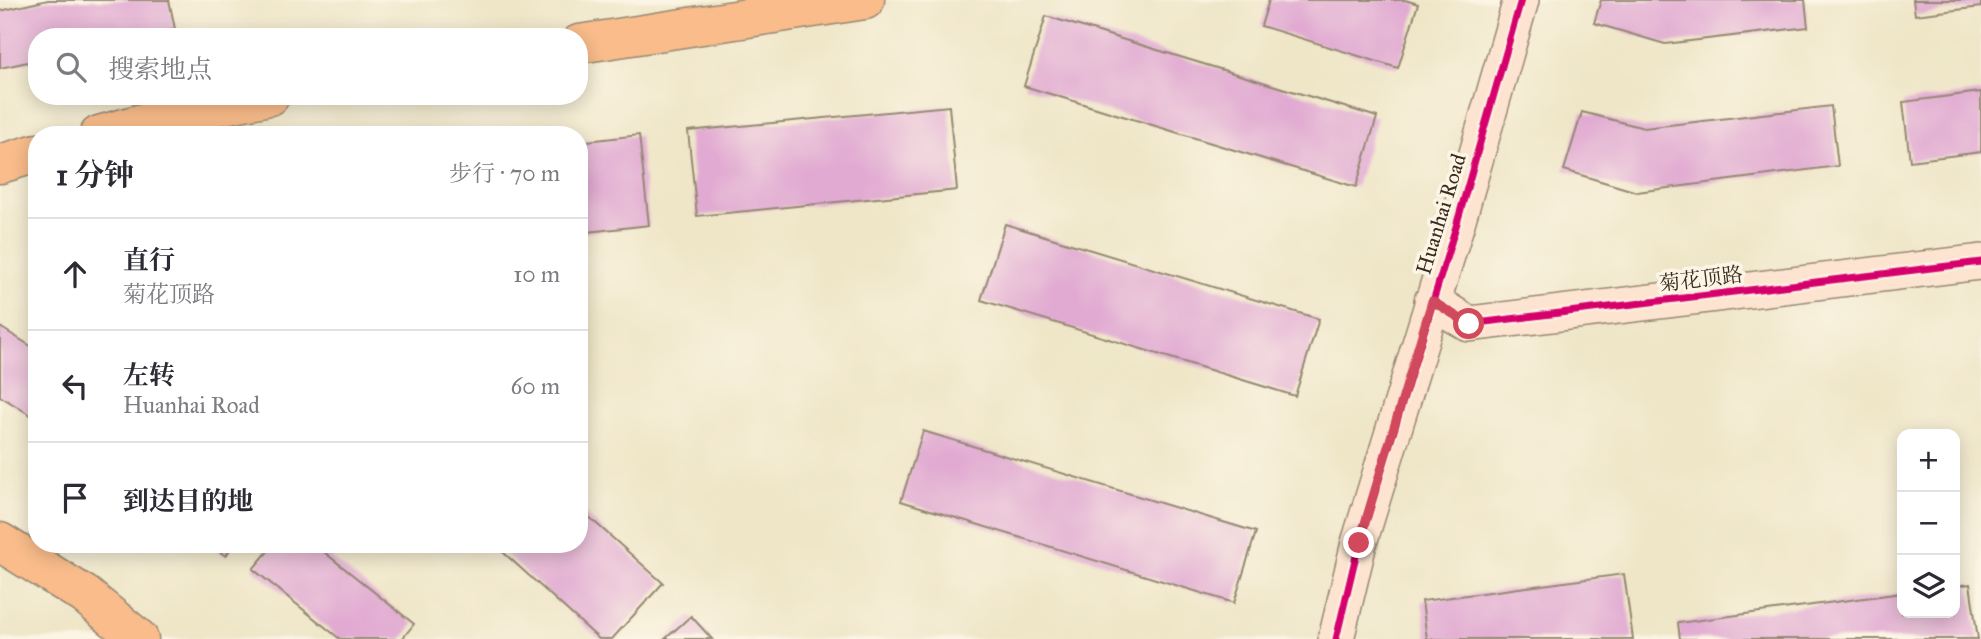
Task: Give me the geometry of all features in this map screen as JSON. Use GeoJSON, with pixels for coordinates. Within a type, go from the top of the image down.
{"type":"FeatureCollection","features":[{"type":"Feature","properties":{"kind":"main road"},"geometry":{"type":"LineString","coordinates":[[588,43],[865,0]]}},
{"type":"Feature","properties":{"kind":"main road"},"geometry":{"type":"LineString","coordinates":[[132,126],[224,105]]}},
{"type":"Feature","properties":{"kind":"main road"},"geometry":{"type":"LineString","coordinates":[[0,164],[28,156]]}},
{"type":"Feature","properties":{"kind":"main road"},"geometry":{"type":"LineString","coordinates":[[0,542],[85,594],[139,639]]}},
{"type":"Feature","properties":{"kind":"street","name":"Huanhai Road"},"geometry":{"type":"LineString","coordinates":[[1336,639],[1359,543],[1457,223],[1521,0]]}},
{"type":"Feature","properties":{"kind":"street","name":"菊花顶路"},"geometry":{"type":"LineString","coordinates":[[1432,301],[1469,324],[1981,262]]}},
{"type":"Feature","properties":{"kind":"building"},"geometry":{"type":"Polygon","coordinates":[[[48,0],[169,0],[175,28],[28,28],[28,62],[0,68],[0,11],[48,0]]]}},
{"type":"Feature","properties":{"kind":"building"},"geometry":{"type":"Polygon","coordinates":[[[1269,0],[1405,0],[1418,4],[1398,68],[1261,26],[1269,0]]]}},
{"type":"Feature","properties":{"kind":"building"},"geometry":{"type":"Polygon","coordinates":[[[1601,0],[1805,0],[1808,27],[1665,44],[1594,23],[1601,0]]]}},
{"type":"Feature","properties":{"kind":"building"},"geometry":{"type":"Polygon","coordinates":[[[1913,0],[1981,0],[1981,7],[1915,15],[1913,0]]]}},
{"type":"Feature","properties":{"kind":"building"},"geometry":{"type":"Polygon","coordinates":[[[1046,16],[1377,117],[1356,187],[1024,86],[1046,16]]]}},
{"type":"Feature","properties":{"kind":"building"},"geometry":{"type":"Polygon","coordinates":[[[1981,92],[1981,152],[1910,161],[1903,102],[1981,92]]]}},
{"type":"Feature","properties":{"kind":"building"},"geometry":{"type":"Polygon","coordinates":[[[949,106],[957,190],[697,216],[688,131],[949,106]]]}},
{"type":"Feature","properties":{"kind":"building"},"geometry":{"type":"Polygon","coordinates":[[[1831,106],[1838,166],[1637,192],[1564,170],[1582,112],[1644,128],[1831,106]]]}},
{"type":"Feature","properties":{"kind":"building"},"geometry":{"type":"Polygon","coordinates":[[[639,135],[649,225],[588,232],[588,141],[639,135]]]}},
{"type":"Feature","properties":{"kind":"building"},"geometry":{"type":"Polygon","coordinates":[[[1005,224],[1319,319],[1295,396],[981,300],[1005,224]]]}},
{"type":"Feature","properties":{"kind":"building"},"geometry":{"type":"Polygon","coordinates":[[[0,327],[28,344],[28,413],[0,396],[0,327]]]}},
{"type":"Feature","properties":{"kind":"building"},"geometry":{"type":"Polygon","coordinates":[[[923,431],[1256,532],[1234,603],[901,501],[923,431]]]}},
{"type":"Feature","properties":{"kind":"building"},"geometry":{"type":"Polygon","coordinates":[[[588,516],[663,583],[612,639],[599,639],[504,553],[588,553],[588,516]]]}},
{"type":"Feature","properties":{"kind":"building"},"geometry":{"type":"Polygon","coordinates":[[[266,553],[325,553],[414,624],[402,639],[340,639],[253,569],[266,553]]]}},
{"type":"Feature","properties":{"kind":"building"},"geometry":{"type":"Polygon","coordinates":[[[1624,574],[1633,639],[1427,639],[1422,601],[1624,574]]]}},
{"type":"Feature","properties":{"kind":"building"},"geometry":{"type":"Polygon","coordinates":[[[1970,584],[1978,639],[1680,639],[1678,623],[1897,594],[1897,618],[1960,618],[1960,585],[1970,584]]]}},
{"type":"Feature","properties":{"kind":"building"},"geometry":{"type":"Polygon","coordinates":[[[691,616],[712,639],[665,639],[691,616]]]}},
{"type":"Feature","properties":{"kind":"cycle path"},"geometry":{"type":"LineString","coordinates":[[1336,639],[1359,543],[1457,223],[1521,0]]}},
{"type":"Feature","properties":{"kind":"cycle path"},"geometry":{"type":"LineString","coordinates":[[1432,301],[1469,324],[1981,262]]}},
{"type":"Feature","properties":{"kind":"route"},"geometry":{"type":"LineString","coordinates":[[1359,543],[1432,301],[1469,324]]}}]}
